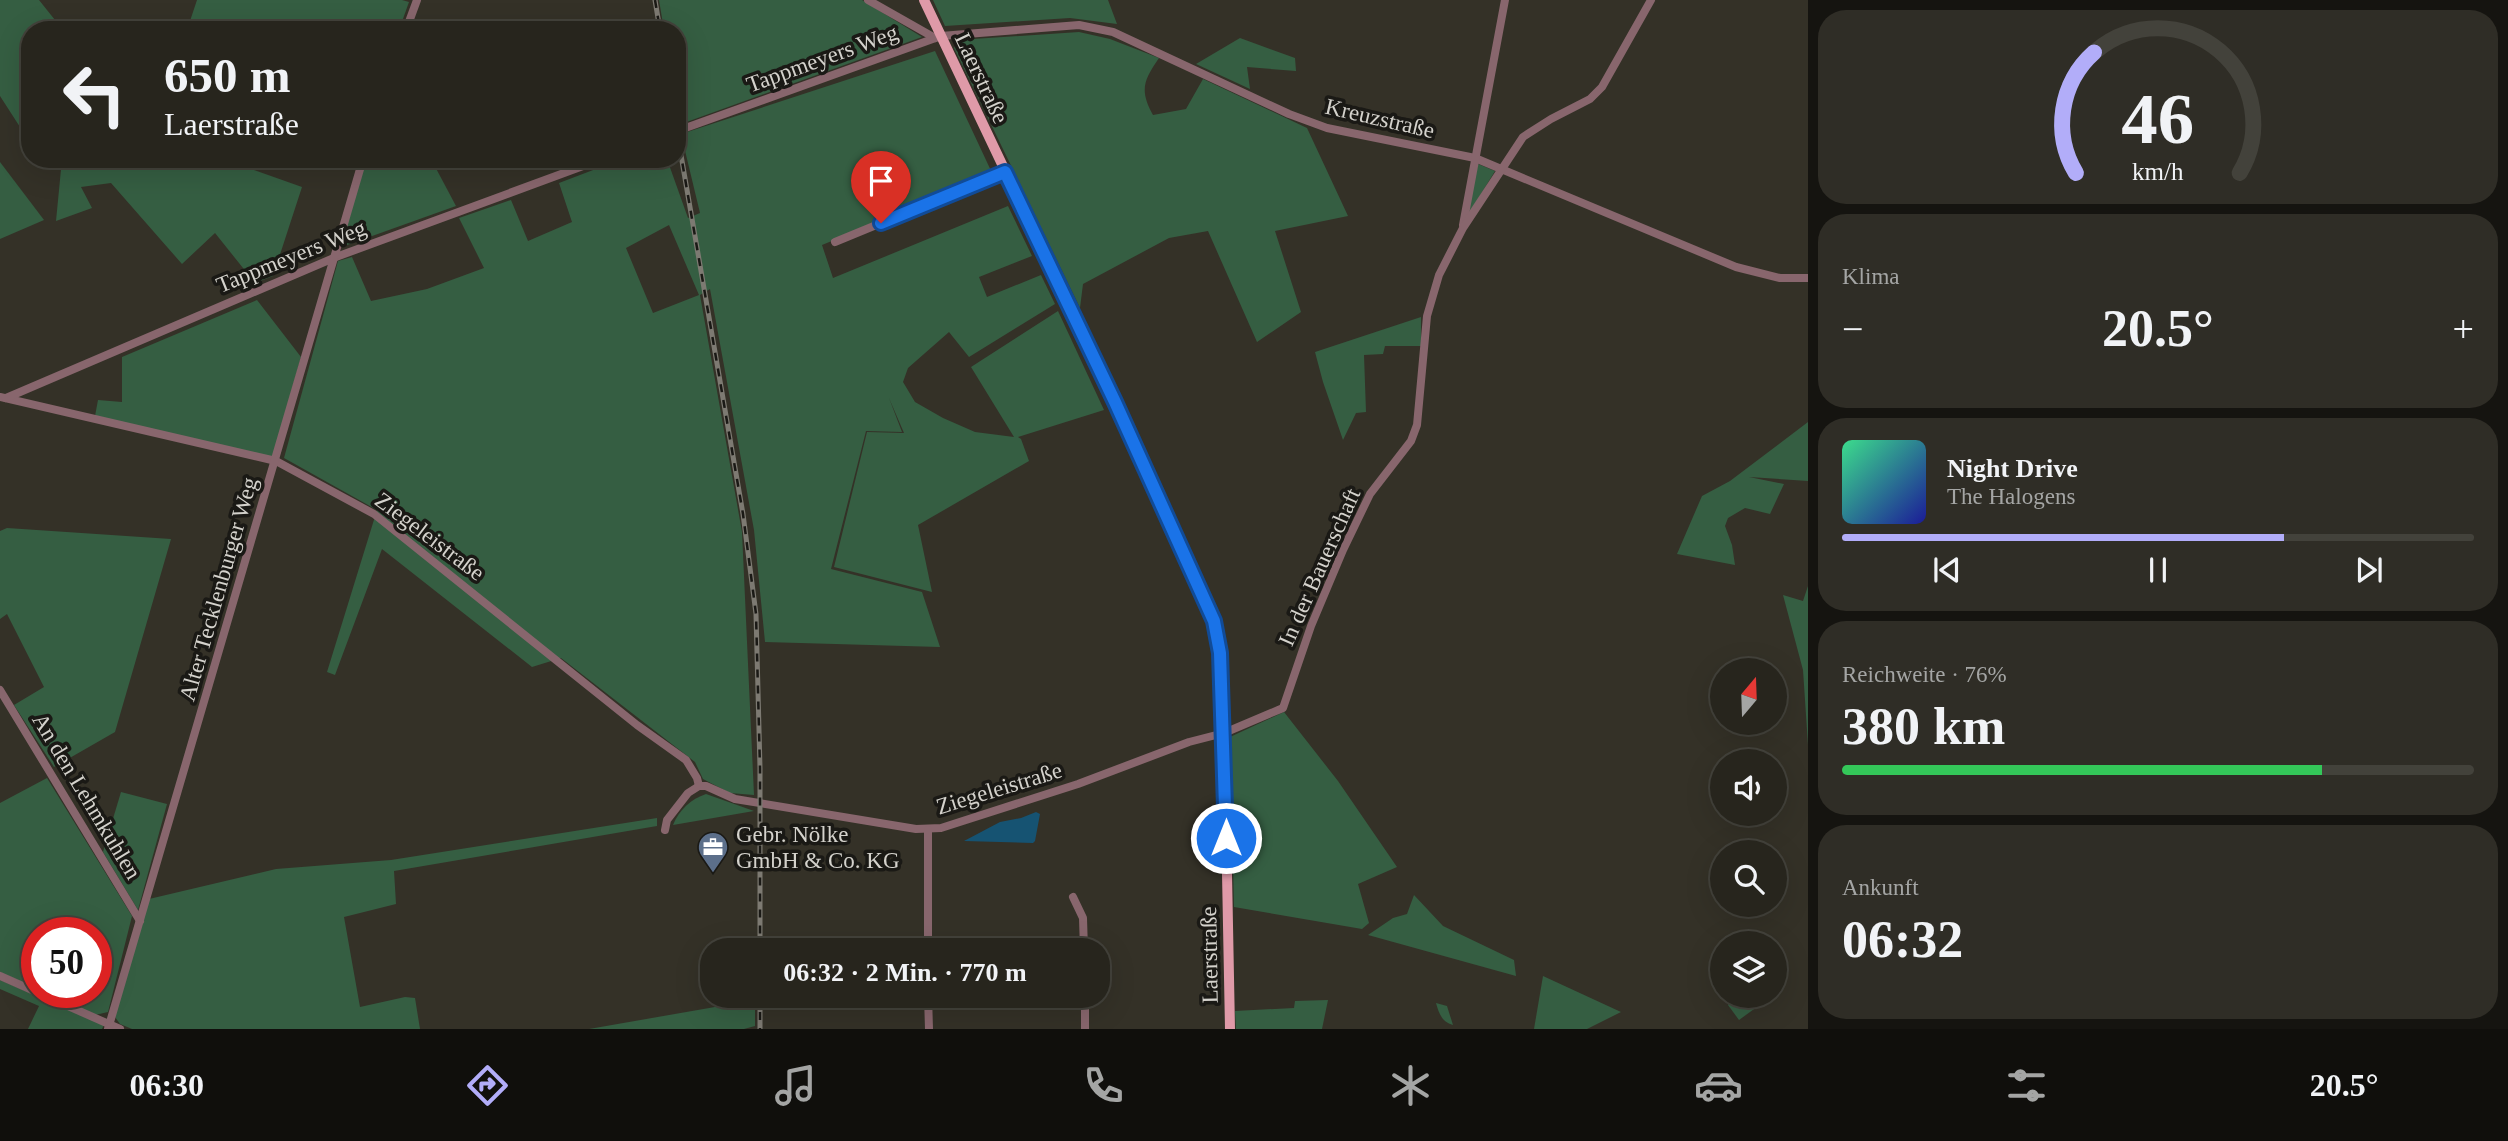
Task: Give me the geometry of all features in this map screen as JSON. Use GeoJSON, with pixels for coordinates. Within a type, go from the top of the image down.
{"type":"FeatureCollection","features":[{"type":"Feature","properties":{"kind":"main road","name":"Laerstraße"},"geometry":{"type":"LineString","coordinates":[[924,0],[938,37],[1115,402],[1207,603],[1219,638],[1224,733],[1230,1029]]}},
{"type":"Feature","properties":{"kind":"street"},"geometry":{"type":"LineString","coordinates":[[409,21],[417,0]]}},
{"type":"Feature","properties":{"kind":"street"},"geometry":{"type":"LineString","coordinates":[[868,0],[938,37]]}},
{"type":"Feature","properties":{"kind":"street","name":"In der Bauerschaft"},"geometry":{"type":"LineString","coordinates":[[1463,228],[1505,0]]}},
{"type":"Feature","properties":{"kind":"street","name":"In der Bauerschaft"},"geometry":{"type":"LineString","coordinates":[[1224,733],[1283,708],[1311,626],[1343,550],[1370,494],[1411,441],[1418,425],[1427,316],[1439,275],[1463,228],[1522,137],[1590,99],[1599,91],[1651,0]]}},
{"type":"Feature","properties":{"kind":"street","name":"Kreuzstraße"},"geometry":{"type":"LineString","coordinates":[[938,37],[1079,25],[1098,27],[1191,67],[1289,114],[1327,128],[1475,158],[1736,267],[1780,278],[1808,278]]}},
{"type":"Feature","properties":{"kind":"street","name":"Tappmeyers Weg"},"geometry":{"type":"LineString","coordinates":[[686,128],[938,37]]}},
{"type":"Feature","properties":{"kind":"street","name":"Alter Tecklenburger Weg"},"geometry":{"type":"LineString","coordinates":[[109,1027],[361,168]]}},
{"type":"Feature","properties":{"kind":"street","name":"Tappmeyers Weg"},"geometry":{"type":"LineString","coordinates":[[2,398],[336,257],[577,168]]}},
{"type":"Feature","properties":{"kind":"street"},"geometry":{"type":"LineString","coordinates":[[835,242],[1005,172]]}},
{"type":"Feature","properties":{"kind":"street","name":"Ziegeleistraße"},"geometry":{"type":"LineString","coordinates":[[2,398],[276,461],[374,514],[629,719],[686,760],[699,786],[706,786],[735,799],[928,830],[1078,783],[1189,742],[1224,733]]}},
{"type":"Feature","properties":{"kind":"street","name":"An den Lehmkuhlen"},"geometry":{"type":"LineString","coordinates":[[0,690],[140,921]]}},
{"type":"Feature","properties":{"kind":"street"},"geometry":{"type":"LineString","coordinates":[[665,830],[667,820],[683,798],[699,786]]}},
{"type":"Feature","properties":{"kind":"street"},"geometry":{"type":"LineString","coordinates":[[928,830],[928,938]]}},
{"type":"Feature","properties":{"kind":"street"},"geometry":{"type":"LineString","coordinates":[[1073,897],[1083,918],[1084,938]]}},
{"type":"Feature","properties":{"kind":"street"},"geometry":{"type":"LineString","coordinates":[[0,976],[109,1027],[120,1029]]}},
{"type":"Feature","properties":{"kind":"street"},"geometry":{"type":"LineString","coordinates":[[928,1008],[929,1029]]}},
{"type":"Feature","properties":{"kind":"street"},"geometry":{"type":"LineString","coordinates":[[1085,1008],[1085,1029]]}},
{"type":"Feature","properties":{"kind":"green space"},"geometry":{"type":"Polygon","coordinates":[[[0,0],[39,0],[56,21],[21,21],[21,129],[0,96],[0,0]]]}},
{"type":"Feature","properties":{"kind":"green space"},"geometry":{"type":"Polygon","coordinates":[[[197,0],[409,2],[402,21],[190,21],[197,0]]]}},
{"type":"Feature","properties":{"kind":"green space"},"geometry":{"type":"Polygon","coordinates":[[[659,0],[862,0],[922,37],[686,122],[686,21],[662,21],[659,0]]]}},
{"type":"Feature","properties":{"kind":"green space"},"geometry":{"type":"Polygon","coordinates":[[[933,0],[1108,0],[1117,24],[1070,18],[945,26],[933,0]]]}},
{"type":"Feature","properties":{"kind":"green space"},"geometry":{"type":"Polygon","coordinates":[[[1079,32],[1110,39],[1159,58],[1145,85],[1146,99],[1153,115],[1186,109],[1203,79],[1307,128],[1348,216],[1275,231],[1301,312],[1257,342],[1208,231],[1169,238],[1083,284],[1080,308],[954,48],[958,40],[1079,32]]]}},
{"type":"Feature","properties":{"kind":"green space"},"geometry":{"type":"Polygon","coordinates":[[[1240,38],[1295,58],[1296,71],[1247,67],[1250,89],[1196,64],[1240,38]]]}},
{"type":"Feature","properties":{"kind":"green space"},"geometry":{"type":"Polygon","coordinates":[[[935,51],[993,175],[822,245],[833,278],[1008,206],[1032,256],[979,277],[987,297],[1041,275],[1055,304],[969,357],[949,332],[908,368],[903,382],[915,402],[943,418],[975,432],[1014,437],[971,367],[1058,311],[1104,410],[1018,437],[1029,461],[918,525],[932,592],[834,567],[867,432],[904,433],[889,398],[902,432],[866,431],[831,569],[922,592],[940,647],[765,642],[754,530],[710,289],[700,295],[742,532],[754,795],[730,793],[703,779],[695,762],[561,658],[532,667],[382,549],[335,675],[327,672],[377,510],[284,458],[338,261],[352,257],[371,301],[427,289],[484,268],[459,218],[511,200],[528,241],[572,222],[559,183],[598,168],[670,168],[688,218],[700,213],[686,155],[686,132],[935,51]],[[669,225],[626,248],[653,313],[699,295],[669,225]]]}},
{"type":"Feature","properties":{"kind":"green space"},"geometry":{"type":"Polygon","coordinates":[[[0,162],[44,220],[0,239],[0,162]]]}},
{"type":"Feature","properties":{"kind":"green space"},"geometry":{"type":"Polygon","coordinates":[[[1478,164],[1495,171],[1470,212],[1468,211],[1478,164]]]}},
{"type":"Feature","properties":{"kind":"green space"},"geometry":{"type":"Polygon","coordinates":[[[61,168],[248,168],[302,187],[273,276],[255,283],[215,233],[182,264],[111,183],[81,187],[92,208],[56,221],[61,168]]]}},
{"type":"Feature","properties":{"kind":"green space"},"geometry":{"type":"Polygon","coordinates":[[[363,168],[436,168],[456,206],[347,245],[342,241],[363,168]]]}},
{"type":"Feature","properties":{"kind":"green space"},"geometry":{"type":"Polygon","coordinates":[[[257,300],[301,357],[273,457],[95,416],[98,400],[122,402],[122,357],[257,300]]]}},
{"type":"Feature","properties":{"kind":"green space"},"geometry":{"type":"Polygon","coordinates":[[[1421,317],[1421,346],[1385,346],[1383,354],[1364,355],[1366,412],[1356,413],[1343,440],[1315,352],[1421,317]]]}},
{"type":"Feature","properties":{"kind":"green space"},"geometry":{"type":"Polygon","coordinates":[[[1808,422],[1808,481],[1749,477],[1784,484],[1770,514],[1745,508],[1728,518],[1725,526],[1735,565],[1677,554],[1702,496],[1730,481],[1808,422]]]}},
{"type":"Feature","properties":{"kind":"green space"},"geometry":{"type":"Polygon","coordinates":[[[7,528],[171,539],[115,732],[54,767],[14,705],[44,687],[7,614],[0,619],[0,531],[7,528]]]}},
{"type":"Feature","properties":{"kind":"green space"},"geometry":{"type":"Polygon","coordinates":[[[1808,586],[1808,745],[1803,670],[1783,595],[1803,601],[1808,586]]]}},
{"type":"Feature","properties":{"kind":"green space"},"geometry":{"type":"Polygon","coordinates":[[[1284,712],[1338,781],[1397,867],[1358,884],[1369,923],[1362,929],[1234,907],[1230,737],[1284,712]]]}},
{"type":"Feature","properties":{"kind":"green space"},"geometry":{"type":"Polygon","coordinates":[[[47,778],[132,916],[112,996],[112,917],[21,917],[21,982],[0,972],[0,803],[47,778]]]}},
{"type":"Feature","properties":{"kind":"green space"},"geometry":{"type":"Polygon","coordinates":[[[121,792],[167,804],[138,910],[103,852],[121,792]]]}},
{"type":"Feature","properties":{"kind":"green space"},"geometry":{"type":"Polygon","coordinates":[[[706,794],[754,811],[673,825],[686,806],[706,794]]]}},
{"type":"Feature","properties":{"kind":"green space"},"geometry":{"type":"Polygon","coordinates":[[[657,818],[657,826],[394,871],[396,904],[344,917],[360,1007],[405,997],[415,998],[420,1029],[132,1029],[120,1024],[115,1017],[149,899],[276,869],[391,860],[657,818]]]}},
{"type":"Feature","properties":{"kind":"green space"},"geometry":{"type":"Polygon","coordinates":[[[1414,895],[1443,926],[1514,960],[1516,976],[1368,935],[1393,918],[1407,914],[1414,895]]]}},
{"type":"Feature","properties":{"kind":"green space"},"geometry":{"type":"Polygon","coordinates":[[[1543,976],[1621,1012],[1587,1029],[1534,1029],[1543,976]]]}},
{"type":"Feature","properties":{"kind":"green space"},"geometry":{"type":"Polygon","coordinates":[[[0,980],[21,989],[21,998],[0,989],[0,980]]]}},
{"type":"Feature","properties":{"kind":"green space"},"geometry":{"type":"Polygon","coordinates":[[[1328,1000],[1322,1029],[1236,1029],[1235,1011],[1294,1008],[1295,1001],[1328,1000]]]}},
{"type":"Feature","properties":{"kind":"green space"},"geometry":{"type":"Polygon","coordinates":[[[1436,1003],[1447,1006],[1453,1025],[1442,1017],[1436,1003]]]}},
{"type":"Feature","properties":{"kind":"green space"},"geometry":{"type":"Polygon","coordinates":[[[38,1008],[65,1008],[104,1025],[102,1029],[28,1029],[38,1008]]]}},
{"type":"Feature","properties":{"kind":"green space"},"geometry":{"type":"Polygon","coordinates":[[[80,1008],[109,1008],[108,1012],[95,1015],[80,1008]]]}},
{"type":"Feature","properties":{"kind":"green space"},"geometry":{"type":"Polygon","coordinates":[[[709,1008],[755,1008],[755,1026],[744,1029],[589,1029],[709,1008]]]}},
{"type":"Feature","properties":{"kind":"green space"},"geometry":{"type":"Polygon","coordinates":[[[1730,1008],[1756,1008],[1739,1020],[1730,1008]]]}},
{"type":"Feature","properties":{"kind":"water"},"geometry":{"type":"Polygon","coordinates":[[[1036,812],[1040,814],[1033,843],[964,841],[1000,822],[1036,812]]]}},
{"type":"Feature","properties":{"kind":"railway"},"geometry":{"type":"LineString","coordinates":[[655,0],[658,21]]}},
{"type":"Feature","properties":{"kind":"railway"},"geometry":{"type":"LineString","coordinates":[[683,168],[743,514],[756,614],[760,938]]}},
{"type":"Feature","properties":{"kind":"railway"},"geometry":{"type":"LineString","coordinates":[[760,1008],[760,1029]]}},
{"type":"Feature","properties":{"kind":"place","name":"Gebr. Nölke GmbH & Co. KG"},"geometry":{"type":"Point","coordinates":[713,874]}},
{"type":"Feature","properties":{"kind":"route"},"geometry":{"type":"LineString","coordinates":[[881,223],[1005,172],[1115,402],[1214,621],[1219,638],[1223,707],[1226,838]]}}]}
